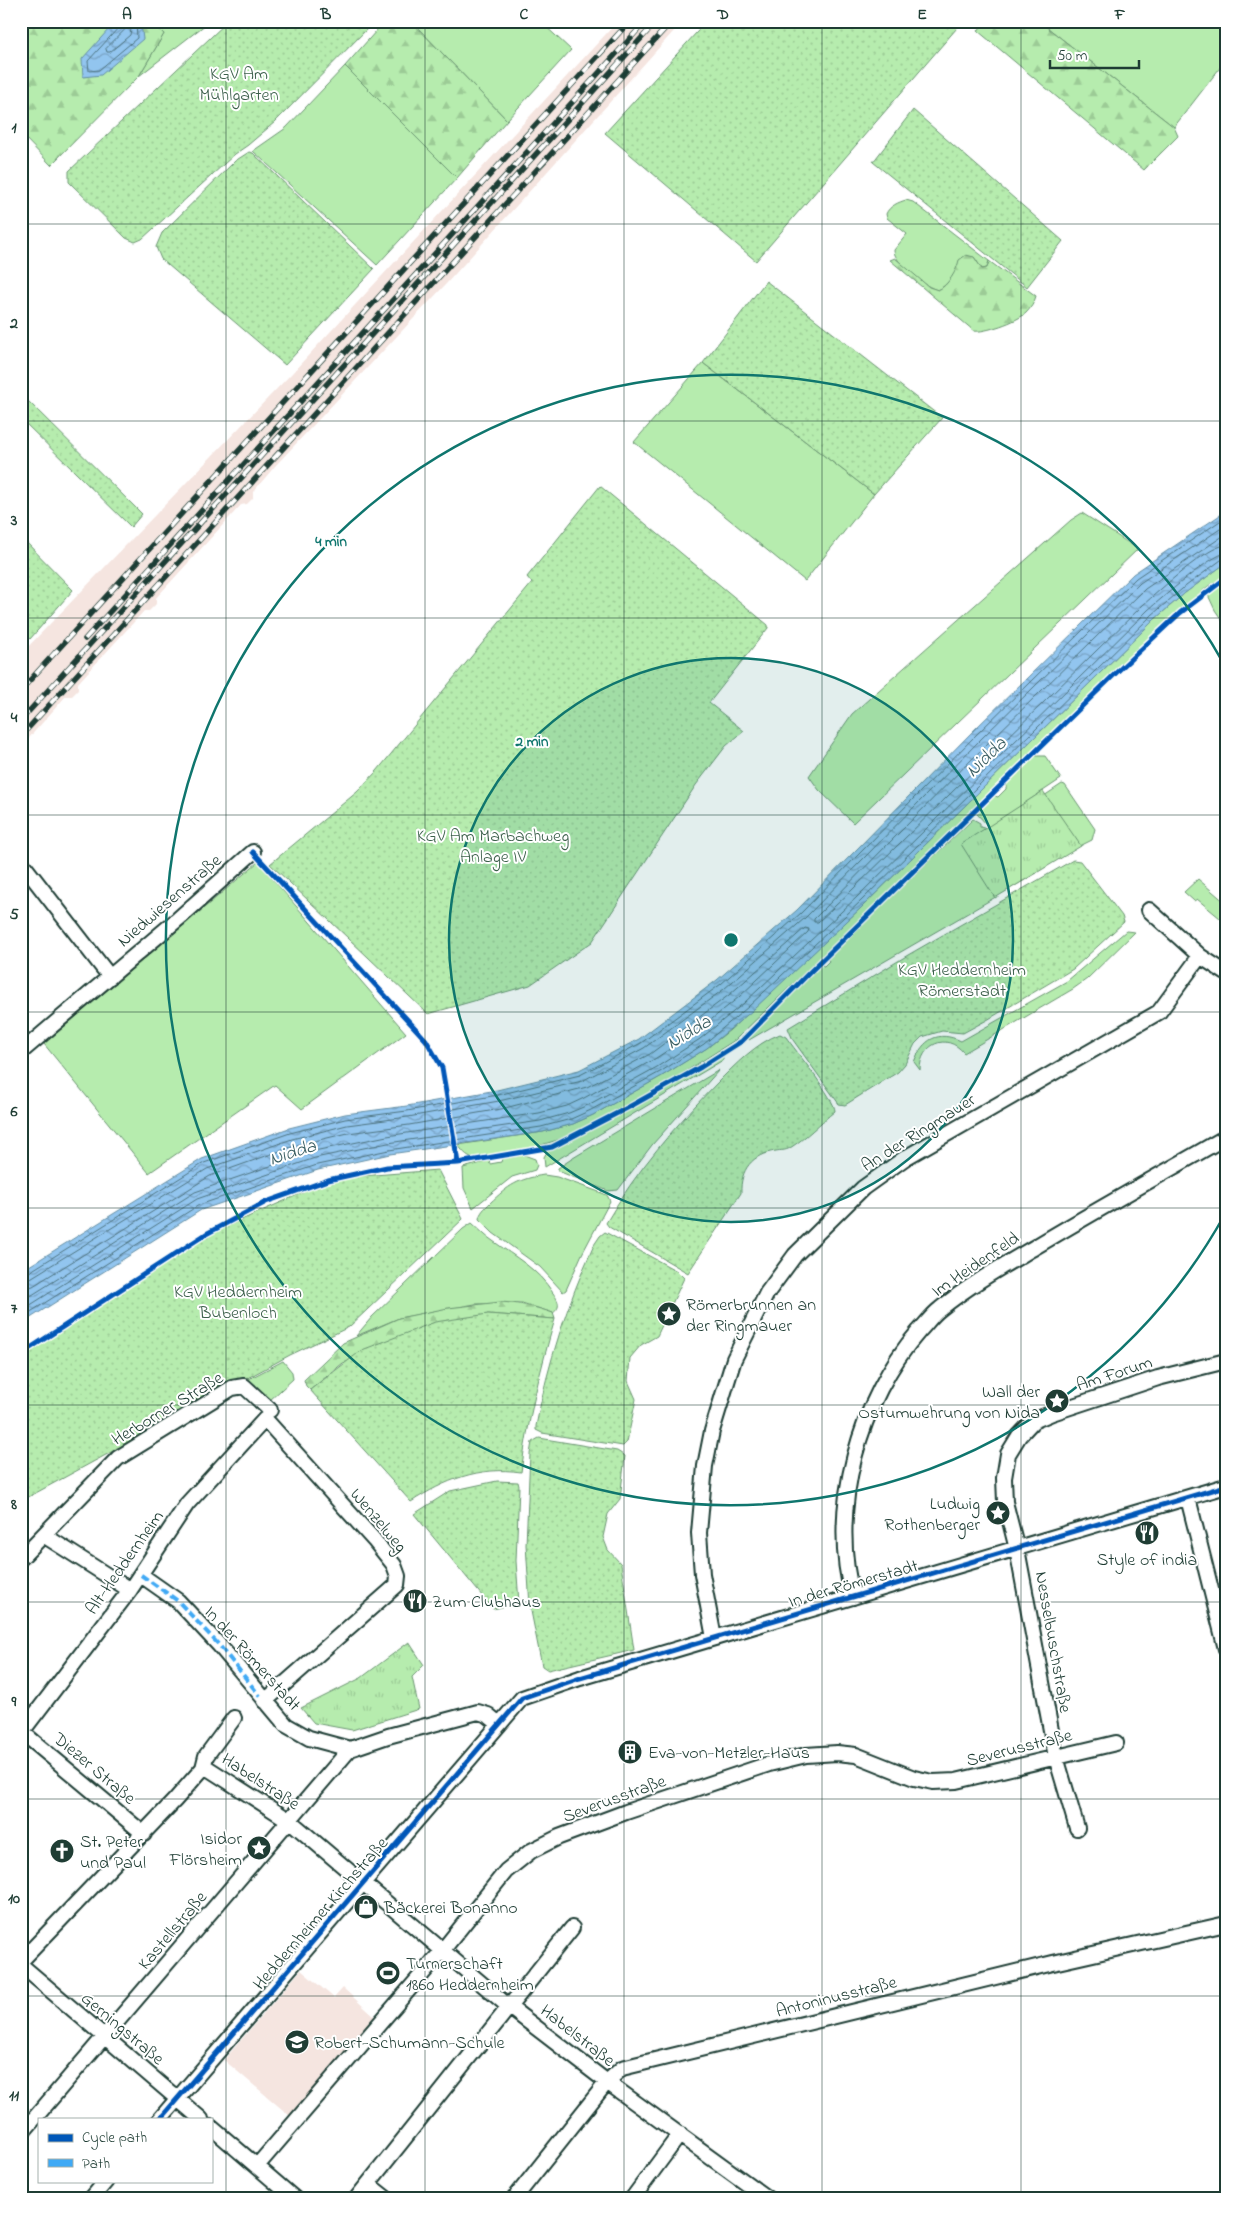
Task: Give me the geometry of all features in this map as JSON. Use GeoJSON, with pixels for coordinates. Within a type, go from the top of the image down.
{"type":"FeatureCollection","features":[{"type":"Feature","properties":{"kind":"street","name":"Niedwiesenstraße"},"geometry":{"type":"LineString","coordinates":[[21,1052],[253,852]]}},
{"type":"Feature","properties":{"kind":"street"},"geometry":{"type":"LineString","coordinates":[[21,862],[110,977]]}},
{"type":"Feature","properties":{"kind":"street"},"geometry":{"type":"LineString","coordinates":[[1149,910],[1200,956],[1226,973]]}},
{"type":"Feature","properties":{"kind":"street","name":"An der Ringmauer"},"geometry":{"type":"LineString","coordinates":[[714,1638],[702,1574],[699,1533],[705,1466],[712,1431],[734,1359],[767,1293],[795,1255],[863,1188],[905,1158],[1158,1012],[1200,956]]}},
{"type":"Feature","properties":{"kind":"street","name":"Im Heidenfeld"},"geometry":{"type":"LineString","coordinates":[[853,1597],[845,1540],[847,1486],[853,1458],[875,1398],[891,1368],[910,1342],[939,1309],[995,1270],[1226,1137]]}},
{"type":"Feature","properties":{"kind":"street","name":"Am Forum"},"geometry":{"type":"LineString","coordinates":[[1017,1549],[1005,1502],[1004,1478],[1008,1454],[1019,1436],[1033,1421],[1158,1378],[1226,1361]]}},
{"type":"Feature","properties":{"kind":"street","name":"Herborner Straße"},"geometry":{"type":"LineString","coordinates":[[21,1558],[45,1536],[118,1458],[232,1388],[244,1386],[267,1414]]}},
{"type":"Feature","properties":{"kind":"street","name":"Alt-Heddernheim"},"geometry":{"type":"LineString","coordinates":[[22,1732],[141,1575],[187,1504],[267,1414]]}},
{"type":"Feature","properties":{"kind":"street","name":"Wenzelweg"},"geometry":{"type":"LineString","coordinates":[[265,1701],[397,1585],[398,1576],[394,1565],[374,1540],[267,1414]]}},
{"type":"Feature","properties":{"kind":"street","name":"In der Römerstadt"},"geometry":{"type":"LineString","coordinates":[[499,1724],[522,1698],[580,1678],[1226,1486]]}},
{"type":"Feature","properties":{"kind":"street"},"geometry":{"type":"LineString","coordinates":[[1188,1498],[1226,1648]]}},
{"type":"Feature","properties":{"kind":"street"},"geometry":{"type":"LineString","coordinates":[[45,1536],[130,1590]]}},
{"type":"Feature","properties":{"kind":"street","name":"Nesselbuschstraße"},"geometry":{"type":"LineString","coordinates":[[1017,1549],[1056,1757],[1077,1828]]}},
{"type":"Feature","properties":{"kind":"street","name":"In der Römerstadt"},"geometry":{"type":"LineString","coordinates":[[141,1575],[178,1601],[286,1725],[309,1738],[350,1749]]}},
{"type":"Feature","properties":{"kind":"street"},"geometry":{"type":"LineString","coordinates":[[350,1749],[388,1736],[478,1712],[488,1715],[499,1724]]}},
{"type":"Feature","properties":{"kind":"street"},"geometry":{"type":"LineString","coordinates":[[21,1961],[144,1834],[203,1768],[206,1756],[234,1718]]}},
{"type":"Feature","properties":{"kind":"street","name":"Heddernheimer Kirchstraße"},"geometry":{"type":"LineString","coordinates":[[161,2118],[364,1884],[499,1724]]}},
{"type":"Feature","properties":{"kind":"street","name":"Diezer Straße"},"geometry":{"type":"LineString","coordinates":[[22,1732],[144,1834]]}},
{"type":"Feature","properties":{"kind":"street","name":"Severusstraße"},"geometry":{"type":"LineString","coordinates":[[257,2166],[442,1951],[506,1871],[531,1850],[559,1837],[626,1812],[769,1764],[806,1755],[837,1753],[856,1755],[914,1778],[941,1782],[973,1778],[1116,1744]]}},
{"type":"Feature","properties":{"kind":"street","name":"Kastellstraße"},"geometry":{"type":"LineString","coordinates":[[21,2134],[106,2037],[350,1749]]}},
{"type":"Feature","properties":{"kind":"street","name":"Habelstraße"},"geometry":{"type":"LineString","coordinates":[[203,1768],[290,1821],[508,2006],[761,2197]]}},
{"type":"Feature","properties":{"kind":"street","name":"Antoninusstraße"},"geometry":{"type":"LineString","coordinates":[[514,2199],[607,2082],[622,2068],[1052,1963],[1226,1924]]}},
{"type":"Feature","properties":{"kind":"street"},"geometry":{"type":"LineString","coordinates":[[356,2199],[572,1928]]}},
{"type":"Feature","properties":{"kind":"street","name":"Gerningstraße"},"geometry":{"type":"LineString","coordinates":[[21,1965],[200,2118]]}},
{"type":"Feature","properties":{"kind":"street"},"geometry":{"type":"LineString","coordinates":[[212,2128],[295,2199]]}},
{"type":"Feature","properties":{"kind":"street"},"geometry":{"type":"LineString","coordinates":[[632,2199],[680,2134]]}},
{"type":"Feature","properties":{"kind":"street"},"geometry":{"type":"LineString","coordinates":[[91,2199],[105,2182]]}},
{"type":"Feature","properties":{"kind":"street"},"geometry":{"type":"LineString","coordinates":[[368,2184],[387,2199]]}},
{"type":"Feature","properties":{"kind":"shaded area"},"geometry":{"type":"Polygon","coordinates":[[[618,21],[683,21],[446,284],[276,465],[253,492],[253,498],[247,504],[241,505],[156,598],[156,604],[149,611],[144,611],[78,683],[78,690],[72,696],[66,696],[21,747],[21,654],[293,372],[618,21]]]}},
{"type":"Feature","properties":{"kind":"shaded area","name":"Robert-Schumann-Schule"},"geometry":{"type":"Polygon","coordinates":[[[301,1970],[334,1998],[343,1988],[375,2017],[290,2116],[224,2060],[301,1970]]]}},
{"type":"Feature","properties":{"kind":"green space"},"geometry":{"type":"Polygon","coordinates":[[[21,21],[150,21],[164,34],[139,76],[51,165],[21,134],[21,21]]]}},
{"type":"Feature","properties":{"kind":"green space"},"geometry":{"type":"Polygon","coordinates":[[[150,21],[210,21],[139,76],[164,34],[150,21]]]}},
{"type":"Feature","properties":{"kind":"green space","name":"KGV Am Mühlgarten"},"geometry":{"type":"Polygon","coordinates":[[[228,21],[375,21],[275,122],[235,154],[142,239],[135,242],[126,238],[69,182],[69,171],[228,21]]]}},
{"type":"Feature","properties":{"kind":"green space"},"geometry":{"type":"Polygon","coordinates":[[[385,21],[411,21],[507,120],[457,178],[345,66],[385,21]]]}},
{"type":"Feature","properties":{"kind":"green space"},"geometry":{"type":"Polygon","coordinates":[[[411,21],[540,21],[571,50],[507,120],[411,21]]]}},
{"type":"Feature","properties":{"kind":"green space"},"geometry":{"type":"Polygon","coordinates":[[[707,21],[963,21],[756,261],[605,133],[707,21]]]}},
{"type":"Feature","properties":{"kind":"green space"},"geometry":{"type":"Polygon","coordinates":[[[985,21],[1039,21],[1174,127],[1178,136],[1144,170],[978,31],[985,21]]]}},
{"type":"Feature","properties":{"kind":"green space"},"geometry":{"type":"Polygon","coordinates":[[[1039,21],[1226,21],[1226,60],[1174,127],[1039,21]]]}},
{"type":"Feature","properties":{"kind":"green space"},"geometry":{"type":"Polygon","coordinates":[[[345,66],[457,178],[377,265],[253,151],[286,128],[345,66]]]}},
{"type":"Feature","properties":{"kind":"green space"},"geometry":{"type":"Polygon","coordinates":[[[913,110],[1063,241],[1027,287],[873,162],[913,110]]]}},
{"type":"Feature","properties":{"kind":"green space","name":"KGV Am Mühlgarten"},"geometry":{"type":"Polygon","coordinates":[[[249,152],[253,153],[374,269],[285,365],[161,259],[156,247],[162,233],[235,161],[249,152]]]}},
{"type":"Feature","properties":{"kind":"green space"},"geometry":{"type":"Polygon","coordinates":[[[906,200],[913,202],[989,261],[987,268],[982,269],[974,257],[958,264],[951,279],[938,290],[926,285],[911,274],[899,261],[894,250],[907,234],[887,218],[886,214],[897,203],[906,200]]]}},
{"type":"Feature","properties":{"kind":"green space"},"geometry":{"type":"Polygon","coordinates":[[[966,255],[974,257],[982,269],[987,268],[989,261],[1036,296],[1028,311],[1001,326],[974,331],[890,260],[895,258],[929,287],[938,290],[949,281],[959,260],[966,255]]]}},
{"type":"Feature","properties":{"kind":"green space"},"geometry":{"type":"Polygon","coordinates":[[[766,281],[942,418],[874,494],[703,363],[766,281]]]}},
{"type":"Feature","properties":{"kind":"green space"},"geometry":{"type":"Polygon","coordinates":[[[703,363],[874,494],[805,581],[634,442],[703,363]]]}},
{"type":"Feature","properties":{"kind":"green space"},"geometry":{"type":"Polygon","coordinates":[[[21,394],[142,514],[131,527],[21,419],[21,394]]]}},
{"type":"Feature","properties":{"kind":"green space","name":"KGV Am Marbachweg Anlage IV"},"geometry":{"type":"Polygon","coordinates":[[[600,486],[768,625],[768,628],[709,703],[744,731],[726,746],[696,785],[592,942],[530,985],[428,1014],[270,864],[357,792],[377,771],[532,583],[527,577],[600,486]]]}},
{"type":"Feature","properties":{"kind":"green space"},"geometry":{"type":"Polygon","coordinates":[[[1082,513],[1138,549],[853,823],[819,790],[809,776],[852,714],[1071,520],[1082,513]]]}},
{"type":"Feature","properties":{"kind":"green space"},"geometry":{"type":"Polygon","coordinates":[[[21,537],[73,590],[30,639],[21,630],[21,537]]]}},
{"type":"Feature","properties":{"kind":"green space"},"geometry":{"type":"Polygon","coordinates":[[[1226,563],[1226,575],[1207,587],[1156,632],[735,1040],[650,1094],[567,1137],[525,1150],[478,1158],[469,1156],[460,1148],[458,1145],[543,1132],[573,1124],[593,1115],[662,1076],[707,1048],[730,1030],[864,905],[1155,619],[1185,593],[1226,563]]]}},
{"type":"Feature","properties":{"kind":"green space"},"geometry":{"type":"Polygon","coordinates":[[[1226,582],[1226,626],[1208,595],[1226,582]]]}},
{"type":"Feature","properties":{"kind":"green space"},"geometry":{"type":"Polygon","coordinates":[[[1035,756],[1045,756],[1061,779],[989,827],[977,814],[995,796],[998,797],[1006,789],[1006,785],[1035,756]]]}},
{"type":"Feature","properties":{"kind":"green space"},"geometry":{"type":"Polygon","coordinates":[[[1062,784],[1065,785],[1095,829],[1092,840],[1078,847],[1044,796],[1062,784]]]}},
{"type":"Feature","properties":{"kind":"green space"},"geometry":{"type":"Polygon","coordinates":[[[1043,791],[1081,846],[995,898],[961,844],[1043,791]]]}},
{"type":"Feature","properties":{"kind":"green space"},"geometry":{"type":"Polygon","coordinates":[[[973,819],[980,823],[980,827],[995,831],[1037,873],[749,1040],[750,1034],[821,965],[824,966],[829,961],[827,958],[973,819]]]}},
{"type":"Feature","properties":{"kind":"green space","name":"KGV Heddernheim Römerstadt"},"geometry":{"type":"Polygon","coordinates":[[[1073,860],[1080,861],[1122,916],[1124,922],[1073,969],[963,1033],[942,1031],[922,1037],[915,1044],[905,1064],[898,1072],[845,1105],[839,1104],[793,1040],[788,1028],[908,955],[1073,860]]]}},
{"type":"Feature","properties":{"kind":"green space"},"geometry":{"type":"Polygon","coordinates":[[[258,862],[406,1033],[302,1109],[275,1085],[149,1173],[44,1044],[258,862]]]}},
{"type":"Feature","properties":{"kind":"green space"},"geometry":{"type":"Polygon","coordinates":[[[1198,879],[1226,903],[1226,923],[1197,899],[1194,901],[1184,892],[1198,879]]]}},
{"type":"Feature","properties":{"kind":"green space"},"geometry":{"type":"Polygon","coordinates":[[[1126,931],[1135,932],[1087,979],[1073,989],[964,1053],[957,1046],[942,1042],[929,1048],[924,1054],[920,1070],[914,1062],[922,1047],[932,1039],[945,1036],[961,1041],[1067,981],[1126,931]]]}},
{"type":"Feature","properties":{"kind":"green space"},"geometry":{"type":"Polygon","coordinates":[[[780,1034],[786,1037],[814,1074],[829,1096],[835,1111],[790,1148],[760,1156],[749,1164],[743,1177],[741,1193],[688,1273],[609,1227],[606,1223],[630,1185],[686,1116],[746,1055],[780,1034]]]}},
{"type":"Feature","properties":{"kind":"green space"},"geometry":{"type":"Polygon","coordinates":[[[723,1055],[723,1060],[545,1167],[544,1157],[548,1150],[645,1102],[723,1055]]]}},
{"type":"Feature","properties":{"kind":"green space"},"geometry":{"type":"Polygon","coordinates":[[[719,1070],[652,1145],[618,1190],[608,1191],[558,1171],[558,1168],[573,1158],[719,1070]]]}},
{"type":"Feature","properties":{"kind":"green space"},"geometry":{"type":"Polygon","coordinates":[[[524,1155],[535,1159],[537,1165],[535,1170],[512,1177],[473,1208],[464,1188],[463,1168],[489,1161],[490,1164],[501,1162],[502,1159],[524,1155]]]}},
{"type":"Feature","properties":{"kind":"green space","name":"KGV Heddernheim Bubenloch"},"geometry":{"type":"Polygon","coordinates":[[[438,1170],[463,1219],[349,1327],[290,1355],[21,1501],[21,1356],[205,1236],[336,1178],[438,1170]]]}},
{"type":"Feature","properties":{"kind":"green space"},"geometry":{"type":"Polygon","coordinates":[[[544,1175],[557,1177],[602,1193],[607,1195],[610,1201],[582,1254],[566,1290],[563,1292],[540,1267],[493,1233],[479,1219],[480,1214],[485,1208],[509,1187],[520,1181],[544,1175]]]}},
{"type":"Feature","properties":{"kind":"green space"},"geometry":{"type":"Polygon","coordinates":[[[472,1223],[487,1237],[526,1264],[540,1277],[558,1301],[556,1311],[553,1313],[522,1303],[475,1304],[399,1318],[356,1336],[372,1317],[463,1229],[472,1223]]]}},
{"type":"Feature","properties":{"kind":"green space"},"geometry":{"type":"Polygon","coordinates":[[[605,1232],[677,1271],[684,1278],[657,1336],[641,1345],[630,1358],[628,1381],[636,1399],[627,1442],[623,1446],[542,1433],[536,1430],[546,1379],[575,1289],[594,1245],[605,1232]]]}},
{"type":"Feature","properties":{"kind":"green space"},"geometry":{"type":"Polygon","coordinates":[[[500,1302],[521,1304],[547,1311],[553,1313],[555,1319],[488,1314],[343,1363],[310,1390],[306,1386],[304,1380],[343,1343],[399,1318],[448,1308],[500,1302]]]}},
{"type":"Feature","properties":{"kind":"green space"},"geometry":{"type":"Polygon","coordinates":[[[488,1314],[555,1319],[535,1395],[521,1472],[491,1471],[463,1476],[437,1487],[411,1502],[310,1390],[362,1350],[435,1322],[488,1314]]]}},
{"type":"Feature","properties":{"kind":"green space"},"geometry":{"type":"Polygon","coordinates":[[[283,1361],[292,1372],[293,1379],[269,1401],[243,1382],[283,1361]]]}},
{"type":"Feature","properties":{"kind":"green space"},"geometry":{"type":"Polygon","coordinates":[[[539,1438],[617,1451],[625,1456],[620,1499],[608,1514],[603,1537],[608,1550],[621,1564],[634,1650],[548,1670],[542,1666],[530,1606],[526,1545],[530,1454],[532,1442],[539,1438]]]}},
{"type":"Feature","properties":{"kind":"green space"},"geometry":{"type":"Polygon","coordinates":[[[497,1481],[518,1482],[519,1486],[516,1561],[519,1603],[493,1609],[414,1514],[450,1491],[497,1481]]]}},
{"type":"Feature","properties":{"kind":"green space"},"geometry":{"type":"Polygon","coordinates":[[[409,1642],[424,1665],[412,1677],[419,1709],[352,1730],[314,1723],[301,1708],[361,1678],[409,1642]]]}},
{"type":"Feature","properties":{"kind":"water"},"geometry":{"type":"Polygon","coordinates":[[[119,21],[139,21],[143,39],[101,75],[83,77],[82,59],[109,29],[119,21]]]}},
{"type":"Feature","properties":{"kind":"water","name":"Nidda"},"geometry":{"type":"Polygon","coordinates":[[[1226,511],[1226,563],[1185,593],[1155,619],[864,905],[752,1011],[707,1048],[662,1076],[593,1115],[573,1124],[543,1132],[390,1154],[318,1170],[201,1210],[21,1324],[21,1271],[202,1159],[289,1128],[345,1114],[407,1106],[497,1090],[579,1070],[639,1039],[717,980],[797,910],[973,731],[1133,574],[1226,511]]]}},
{"type":"Feature","properties":{"kind":"railway"},"geometry":{"type":"LineString","coordinates":[[21,690],[630,21]]}},
{"type":"Feature","properties":{"kind":"railway"},"geometry":{"type":"LineString","coordinates":[[85,639],[646,21]]}},
{"type":"Feature","properties":{"kind":"railway"},"geometry":{"type":"LineString","coordinates":[[21,720],[657,21]]}},
{"type":"Feature","properties":{"kind":"railway"},"geometry":{"type":"LineString","coordinates":[[21,736],[672,21]]}},
{"type":"Feature","properties":{"kind":"marked path"},"geometry":{"type":"LineString","coordinates":[[141,1575],[178,1601],[219,1645],[260,1696]]}},
{"type":"Feature","properties":{"kind":"cycle path"},"geometry":{"type":"LineString","coordinates":[[21,1354],[206,1234],[266,1202],[328,1180],[387,1167],[458,1163],[552,1147],[701,1067],[742,1041],[1119,670],[1180,613],[1226,578]]}},
{"type":"Feature","properties":{"kind":"cycle path"},"geometry":{"type":"LineString","coordinates":[[253,852],[426,1040],[442,1068],[458,1163]]}},
{"type":"Feature","properties":{"kind":"cycle path"},"geometry":{"type":"LineString","coordinates":[[161,2118],[522,1698],[580,1678],[1226,1486]]}},
{"type":"Feature","properties":{"kind":"place","name":"Römerbrunnen an der Ringmauer"},"geometry":{"type":"Point","coordinates":[669,1314]}},
{"type":"Feature","properties":{"kind":"place","name":"Wall der Ostumwehrung von Nida"},"geometry":{"type":"Point","coordinates":[1057,1401]}},
{"type":"Feature","properties":{"kind":"place","name":"Ludwig Rothenberger"},"geometry":{"type":"Point","coordinates":[998,1513]}},
{"type":"Feature","properties":{"kind":"place","name":"Style of india"},"geometry":{"type":"Point","coordinates":[1147,1533]}},
{"type":"Feature","properties":{"kind":"place","name":"Zum Clubhaus"},"geometry":{"type":"Point","coordinates":[415,1601]}},
{"type":"Feature","properties":{"kind":"place","name":"Eva-von-Metzler-Haus"},"geometry":{"type":"Point","coordinates":[630,1752]}},
{"type":"Feature","properties":{"kind":"place","name":"Isidor Flörsheim"},"geometry":{"type":"Point","coordinates":[259,1848]}},
{"type":"Feature","properties":{"kind":"place","name":"St. Peter und Paul"},"geometry":{"type":"Point","coordinates":[62,1851]}},
{"type":"Feature","properties":{"kind":"place","name":"Bäckerei Bonanno"},"geometry":{"type":"Point","coordinates":[366,1907]}},
{"type":"Feature","properties":{"kind":"place","name":"Turnerschaft 1860 Heddernheim"},"geometry":{"type":"Point","coordinates":[388,1973]}},
{"type":"Feature","properties":{"kind":"place","name":"Robert-Schumann-Schule"},"geometry":{"type":"Point","coordinates":[297,2042]}}]}
